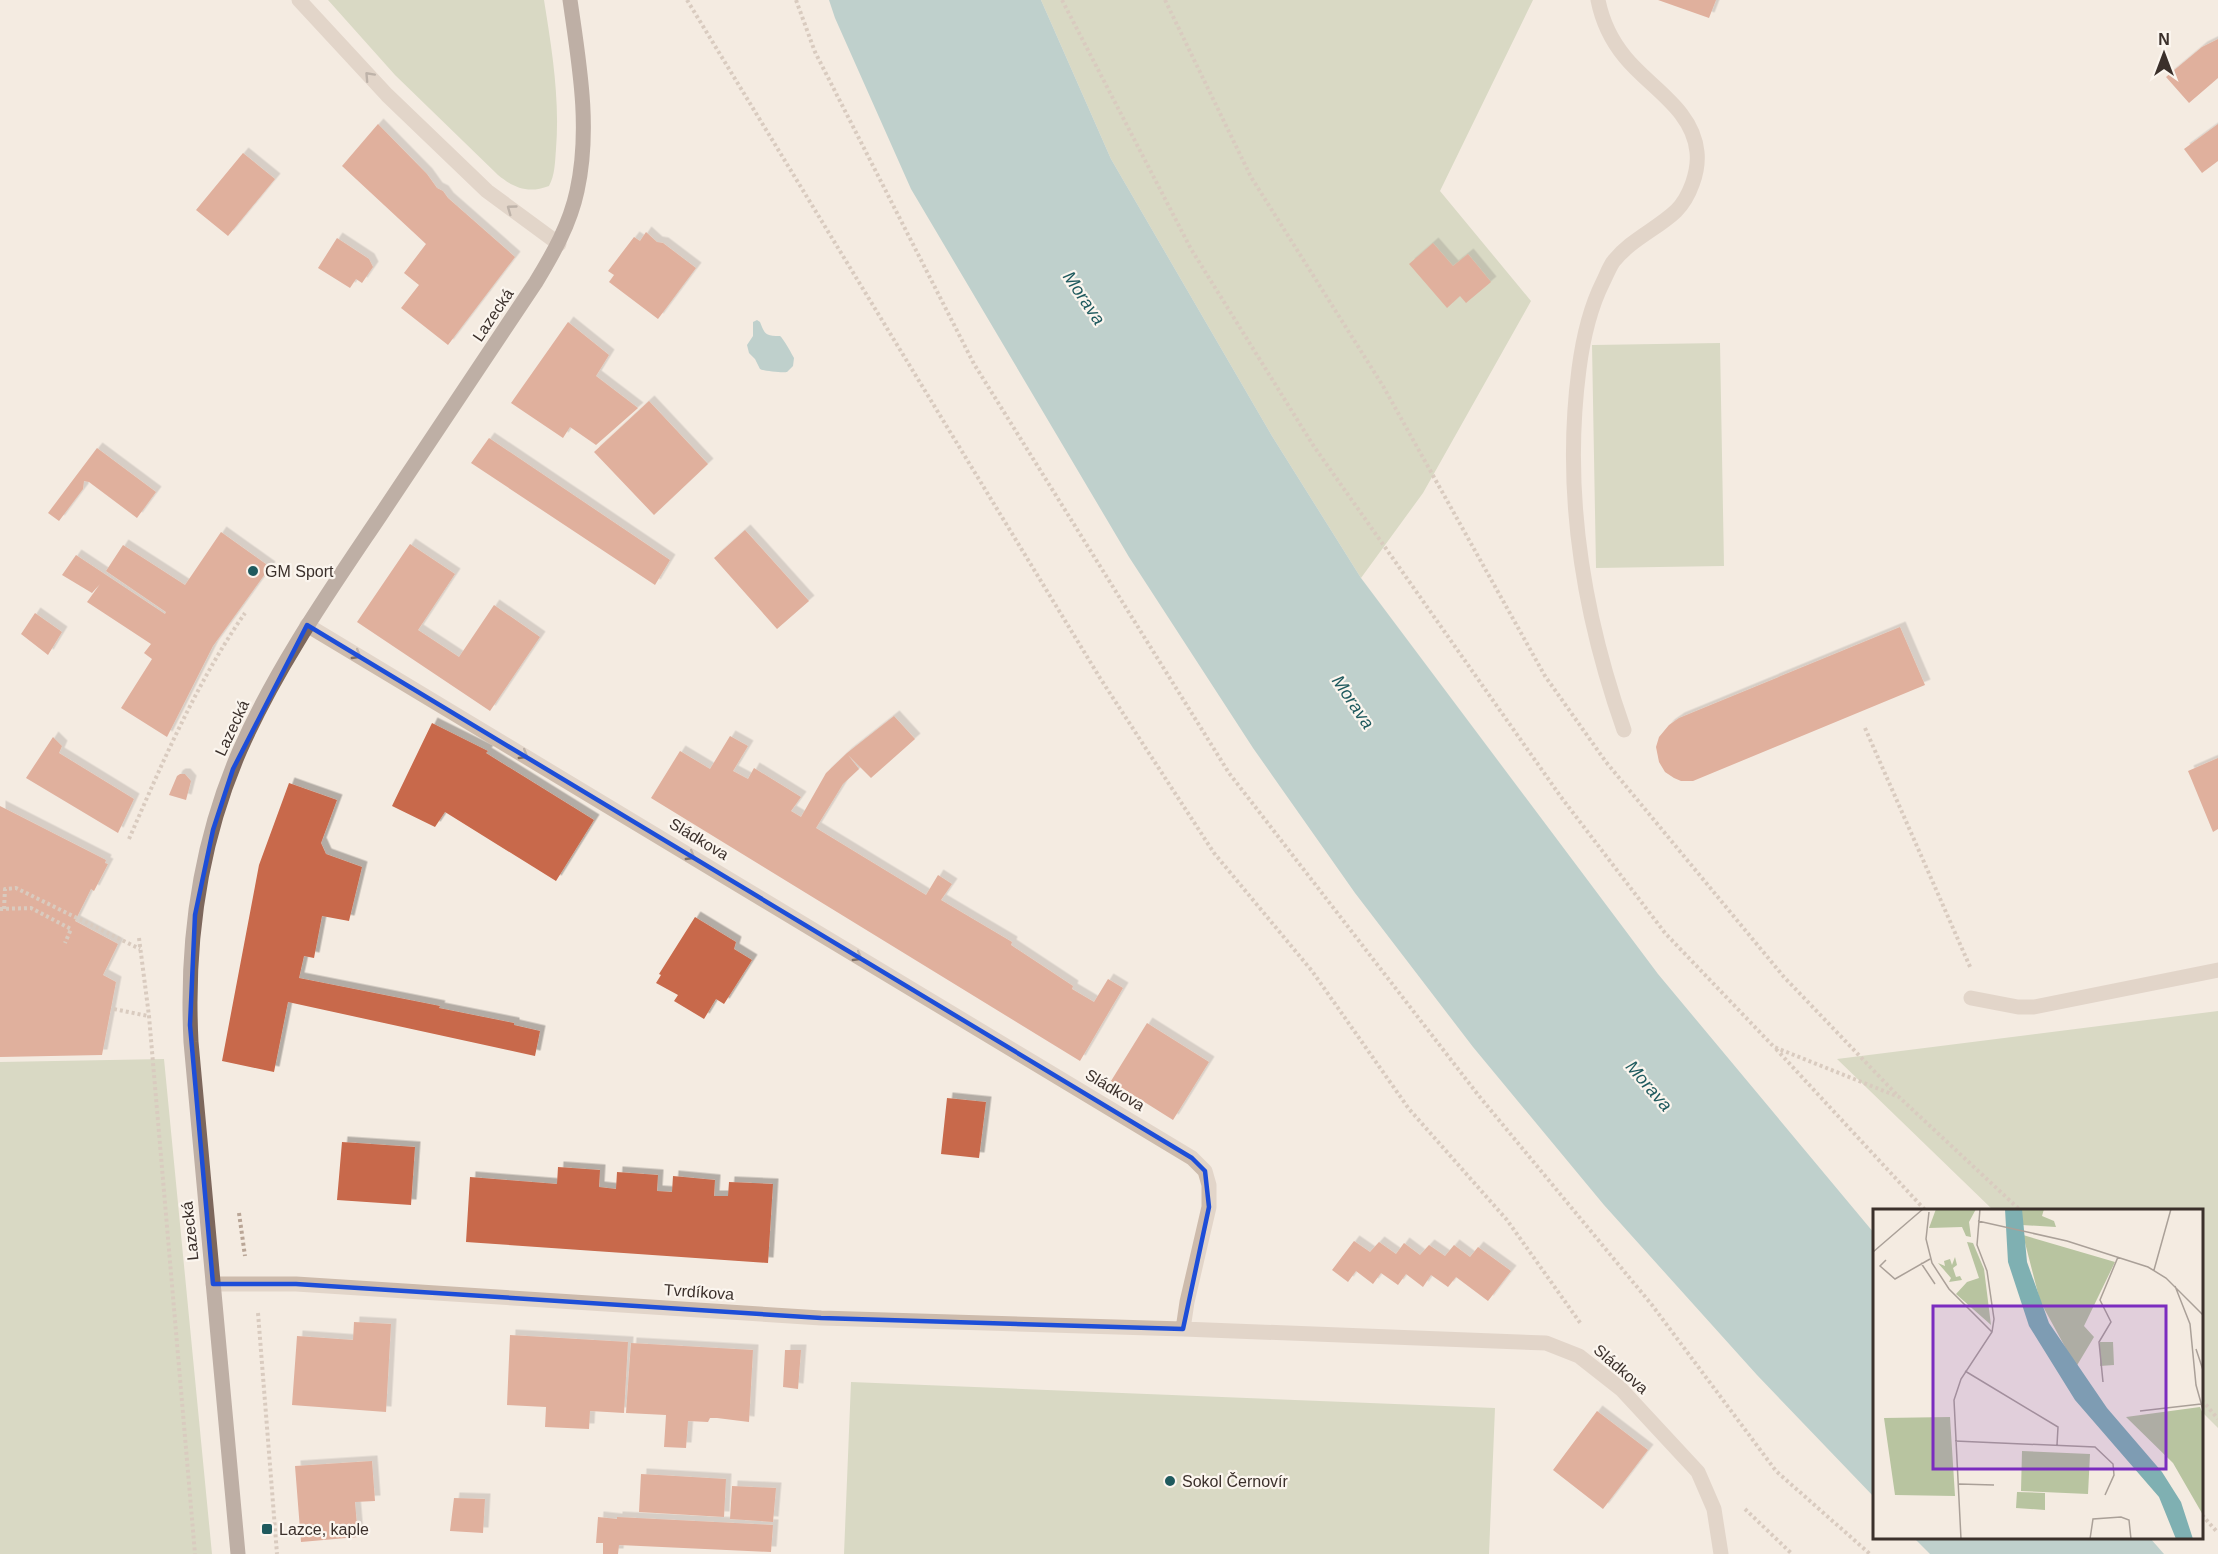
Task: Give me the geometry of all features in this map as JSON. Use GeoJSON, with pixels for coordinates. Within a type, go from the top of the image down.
{"type":"FeatureCollection","features":[{"type":"Feature","properties":{"kind":"main road","name":"Lazecká"},"geometry":{"type":"LineString","coordinates":[[238,1554],[190,1025],[191,958],[198,896],[215,820],[237,759],[268,693],[307,625],[559,244],[577,191],[584,129],[580,63],[570,0]]}},
{"type":"Feature","properties":{"kind":"street"},"geometry":{"type":"LineString","coordinates":[[299,0],[387,95],[487,191],[559,244]]}},
{"type":"Feature","properties":{"kind":"street"},"geometry":{"type":"LineString","coordinates":[[1598,0],[1601,15],[1612,38],[1625,57],[1686,120],[1693,135],[1697,153],[1694,182],[1678,210],[1640,236],[1613,262],[1591,308],[1580,356],[1575,399],[1573,458],[1576,523],[1596,640],[1623,730]]}},
{"type":"Feature","properties":{"kind":"street","name":"Sládkova"},"geometry":{"type":"LineString","coordinates":[[307,625],[1192,1158],[1205,1171],[1209,1185],[1209,1207],[1186,1302],[1183,1329],[1546,1342],[1568,1351],[1621,1389],[1698,1472],[1714,1509],[1721,1554]]}},
{"type":"Feature","properties":{"kind":"street"},"geometry":{"type":"LineString","coordinates":[[1977,999],[2018,1007],[2034,1007],[2218,970]]}},
{"type":"Feature","properties":{"kind":"street","name":"Tvrdíkova"},"geometry":{"type":"LineString","coordinates":[[213,1284],[296,1284],[820,1318],[1183,1329]]}},
{"type":"Feature","properties":{"kind":"path"},"geometry":{"type":"LineString","coordinates":[[687,0],[1100,678],[1214,853],[1312,971],[1409,1109],[1507,1220],[1586,1332]]}},
{"type":"Feature","properties":{"kind":"path"},"geometry":{"type":"LineString","coordinates":[[796,0],[815,51],[974,364],[1229,773],[1479,1096],[1652,1305],[1776,1471],[1870,1554]]}},
{"type":"Feature","properties":{"kind":"path"},"geometry":{"type":"LineString","coordinates":[[1062,0],[1191,249],[1313,446],[1568,807],[1665,933],[1924,1209]]}},
{"type":"Feature","properties":{"kind":"path"},"geometry":{"type":"LineString","coordinates":[[1165,0],[1251,177],[1383,386],[1545,676],[1606,762],[1784,977],[1899,1097],[2019,1209]]}},
{"type":"Feature","properties":{"kind":"path"},"geometry":{"type":"LineString","coordinates":[[129,839],[171,746],[219,650],[245,613]]}},
{"type":"Feature","properties":{"kind":"path"},"geometry":{"type":"LineString","coordinates":[[1865,728],[1962,947],[1977,999]]}},
{"type":"Feature","properties":{"kind":"path"},"geometry":{"type":"LineString","coordinates":[[65,943],[71,929],[31,908],[2,909],[5,889],[16,888],[140,949]]}},
{"type":"Feature","properties":{"kind":"path"},"geometry":{"type":"LineString","coordinates":[[139,938],[149,1016],[195,1554]]}},
{"type":"Feature","properties":{"kind":"path"},"geometry":{"type":"LineString","coordinates":[[114,1009],[149,1016]]}},
{"type":"Feature","properties":{"kind":"path"},"geometry":{"type":"LineString","coordinates":[[1774,1047],[1899,1097]]}},
{"type":"Feature","properties":{"kind":"path"},"geometry":{"type":"LineString","coordinates":[[238,1204],[246,1263]]}},
{"type":"Feature","properties":{"kind":"path"},"geometry":{"type":"LineString","coordinates":[[258,1310],[277,1554]]}},
{"type":"Feature","properties":{"kind":"path"},"geometry":{"type":"LineString","coordinates":[[2203,1401],[2218,1419]]}},
{"type":"Feature","properties":{"kind":"path"},"geometry":{"type":"LineString","coordinates":[[1744,1508],[1792,1554]]}},
{"type":"Feature","properties":{"kind":"path"},"geometry":{"type":"LineString","coordinates":[[2203,1516],[2218,1533]]}},
{"type":"Feature","properties":{"kind":"highlighted area"},"geometry":{"type":"Polygon","coordinates":[[[307,625],[1192,1158],[1205,1171],[1209,1207],[1183,1329],[821,1318],[296,1284],[213,1284],[190,1025],[195,915],[213,830],[233,769],[307,625]]]}},
{"type":"Feature","properties":{"kind":"green space"},"geometry":{"type":"Polygon","coordinates":[[[328,0],[544,0],[557,112],[555,164],[549,186],[534,189],[522,188],[498,175],[395,75],[328,0]]]}},
{"type":"Feature","properties":{"kind":"green space"},"geometry":{"type":"Polygon","coordinates":[[[1041,0],[1533,0],[1440,191],[1531,301],[1423,493],[1361,578],[1272,436],[1111,159],[1041,0]]]}},
{"type":"Feature","properties":{"kind":"green space"},"geometry":{"type":"Polygon","coordinates":[[[1720,343],[1724,566],[1596,568],[1592,345],[1720,343]]]}},
{"type":"Feature","properties":{"kind":"green space"},"geometry":{"type":"Polygon","coordinates":[[[2218,1011],[2218,1428],[2203,1413],[2203,1209],[1992,1209],[1837,1059],[2218,1011]]]}},
{"type":"Feature","properties":{"kind":"green space"},"geometry":{"type":"Polygon","coordinates":[[[164,1059],[212,1554],[0,1554],[0,1062],[164,1059]]]}},
{"type":"Feature","properties":{"kind":"green space","name":"Sokol Černovír"},"geometry":{"type":"Polygon","coordinates":[[[851,1382],[1495,1408],[1489,1554],[844,1554],[851,1382]]]}},
{"type":"Feature","properties":{"kind":"water","name":"Morava"},"geometry":{"type":"Polygon","coordinates":[[[829,0],[1041,0],[1111,159],[1272,436],[1361,578],[1658,974],[1873,1232],[1873,1496],[1757,1375],[1604,1205],[1473,1047],[1355,893],[1253,748],[1129,557],[911,189],[829,0]]]}},
{"type":"Feature","properties":{"kind":"water"},"geometry":{"type":"Polygon","coordinates":[[[757,320],[767,334],[780,336],[794,358],[793,366],[787,372],[760,369],[749,353],[747,345],[753,336],[753,322],[757,320]]]}},
{"type":"Feature","properties":{"kind":"water"},"geometry":{"type":"Polygon","coordinates":[[[1915,1539],[2151,1539],[2164,1554],[1930,1554],[1915,1539]]]}},
{"type":"Feature","properties":{"kind":"building"},"geometry":{"type":"Polygon","coordinates":[[[1658,0],[1716,0],[1709,18],[1658,0]]]}},
{"type":"Feature","properties":{"kind":"building"},"geometry":{"type":"Polygon","coordinates":[[[2218,39],[2218,78],[2189,103],[2166,77],[2202,47],[2218,39]]]}},
{"type":"Feature","properties":{"kind":"building"},"geometry":{"type":"Polygon","coordinates":[[[378,124],[427,174],[437,188],[515,257],[448,345],[401,308],[419,285],[404,273],[426,244],[342,166],[378,124]]]}},
{"type":"Feature","properties":{"kind":"building"},"geometry":{"type":"Polygon","coordinates":[[[2218,124],[2218,161],[2202,173],[2184,149],[2218,124]]]}},
{"type":"Feature","properties":{"kind":"building"},"geometry":{"type":"Polygon","coordinates":[[[243,153],[275,179],[228,236],[196,210],[243,153]]]}},
{"type":"Feature","properties":{"kind":"building"},"geometry":{"type":"Polygon","coordinates":[[[646,232],[696,268],[658,319],[609,282],[614,275],[608,271],[634,237],[640,241],[646,232]]]}},
{"type":"Feature","properties":{"kind":"building"},"geometry":{"type":"Polygon","coordinates":[[[337,238],[369,259],[373,267],[362,283],[356,279],[350,288],[318,268],[337,238]]]}},
{"type":"Feature","properties":{"kind":"building"},"geometry":{"type":"Polygon","coordinates":[[[1433,243],[1453,266],[1468,254],[1491,282],[1466,303],[1460,296],[1447,308],[1409,264],[1433,243]]]}},
{"type":"Feature","properties":{"kind":"building"},"geometry":{"type":"Polygon","coordinates":[[[568,322],[609,355],[596,376],[638,408],[596,445],[570,427],[563,438],[511,403],[568,322]]]}},
{"type":"Feature","properties":{"kind":"building"},"geometry":{"type":"Polygon","coordinates":[[[649,401],[708,464],[654,515],[594,452],[649,401]]]}},
{"type":"Feature","properties":{"kind":"building"},"geometry":{"type":"Polygon","coordinates":[[[489,438],[670,560],[655,585],[471,463],[489,438]]]}},
{"type":"Feature","properties":{"kind":"building"},"geometry":{"type":"Polygon","coordinates":[[[97,448],[156,492],[137,518],[89,482],[84,481],[83,489],[59,521],[48,513],[97,448]]]}},
{"type":"Feature","properties":{"kind":"building"},"geometry":{"type":"Polygon","coordinates":[[[745,530],[809,601],[777,629],[714,558],[745,530]]]}},
{"type":"Feature","properties":{"kind":"building"},"geometry":{"type":"Polygon","coordinates":[[[221,532],[270,567],[213,646],[167,737],[121,708],[152,659],[144,653],[151,644],[87,602],[100,584],[92,593],[62,575],[76,555],[165,614],[166,612],[106,571],[123,545],[185,585],[221,532]]]}},
{"type":"Feature","properties":{"kind":"building"},"geometry":{"type":"Polygon","coordinates":[[[410,544],[455,574],[418,630],[459,657],[494,605],[540,637],[490,711],[357,622],[410,544]]]}},
{"type":"Feature","properties":{"kind":"building"},"geometry":{"type":"Polygon","coordinates":[[[35,613],[62,632],[48,655],[21,634],[35,613]]]}},
{"type":"Feature","properties":{"kind":"building"},"geometry":{"type":"Polygon","coordinates":[[[1900,627],[1925,685],[1693,781],[1681,781],[1674,778],[1665,772],[1659,762],[1656,747],[1659,737],[1669,725],[1679,718],[1900,627]]]}},
{"type":"Feature","properties":{"kind":"building"},"geometry":{"type":"Polygon","coordinates":[[[894,716],[915,739],[871,778],[848,755],[859,769],[843,784],[816,828],[926,895],[938,875],[952,884],[941,900],[1012,942],[1011,945],[1094,1002],[1108,979],[1123,988],[1080,1061],[651,798],[680,751],[710,769],[730,736],[748,746],[733,771],[748,779],[754,768],[801,797],[791,811],[801,817],[826,773],[847,753],[894,716]]]}},
{"type":"Feature","properties":{"kind":"building"},"geometry":{"type":"Polygon","coordinates":[[[432,723],[488,751],[486,753],[594,820],[556,881],[445,812],[435,827],[392,806],[432,723]]]}},
{"type":"Feature","properties":{"kind":"building"},"geometry":{"type":"Polygon","coordinates":[[[53,737],[62,746],[59,753],[134,799],[118,833],[26,778],[53,737]]]}},
{"type":"Feature","properties":{"kind":"building"},"geometry":{"type":"Polygon","coordinates":[[[2218,758],[2218,829],[2213,832],[2188,771],[2218,758]]]}},
{"type":"Feature","properties":{"kind":"building"},"geometry":{"type":"Polygon","coordinates":[[[180,774],[185,774],[191,781],[186,800],[169,795],[180,774]]]}},
{"type":"Feature","properties":{"kind":"building"},"geometry":{"type":"Polygon","coordinates":[[[289,783],[337,800],[321,843],[326,854],[362,867],[349,921],[322,916],[314,958],[304,956],[299,978],[440,1006],[439,1008],[514,1023],[514,1025],[540,1031],[535,1056],[288,1002],[274,1072],[222,1061],[259,865],[289,783]]]}},
{"type":"Feature","properties":{"kind":"building"},"geometry":{"type":"Polygon","coordinates":[[[0,806],[106,860],[105,863],[108,864],[94,891],[91,889],[75,921],[118,944],[103,975],[116,982],[102,1055],[0,1057],[0,806]]]}},
{"type":"Feature","properties":{"kind":"building"},"geometry":{"type":"Polygon","coordinates":[[[695,917],[736,942],[734,949],[752,960],[724,1004],[716,999],[704,1019],[674,1001],[678,995],[656,983],[661,975],[659,974],[695,917]]]}},
{"type":"Feature","properties":{"kind":"building"},"geometry":{"type":"Polygon","coordinates":[[[1147,1023],[1209,1062],[1173,1120],[1111,1081],[1147,1023]]]}},
{"type":"Feature","properties":{"kind":"building"},"geometry":{"type":"Polygon","coordinates":[[[947,1098],[986,1102],[979,1158],[941,1154],[947,1098]]]}},
{"type":"Feature","properties":{"kind":"building"},"geometry":{"type":"Polygon","coordinates":[[[342,1142],[415,1147],[411,1205],[337,1200],[342,1142]]]}},
{"type":"Feature","properties":{"kind":"building"},"geometry":{"type":"Polygon","coordinates":[[[558,1167],[600,1170],[599,1187],[616,1189],[617,1172],[658,1175],[657,1191],[672,1192],[673,1176],[715,1180],[714,1196],[728,1196],[729,1182],[773,1184],[768,1263],[466,1242],[470,1177],[557,1184],[558,1167]]]}},
{"type":"Feature","properties":{"kind":"building"},"geometry":{"type":"Polygon","coordinates":[[[1354,1241],[1370,1252],[1379,1242],[1396,1254],[1404,1243],[1420,1255],[1429,1245],[1445,1256],[1454,1245],[1470,1257],[1478,1247],[1511,1271],[1488,1301],[1456,1277],[1448,1287],[1431,1275],[1423,1287],[1406,1274],[1398,1285],[1381,1273],[1373,1284],[1356,1271],[1348,1282],[1332,1270],[1354,1241]]]}},
{"type":"Feature","properties":{"kind":"building"},"geometry":{"type":"Polygon","coordinates":[[[354,1322],[391,1324],[386,1412],[292,1405],[297,1336],[353,1340],[354,1322]]]}},
{"type":"Feature","properties":{"kind":"building"},"geometry":{"type":"Polygon","coordinates":[[[510,1335],[628,1342],[624,1413],[590,1411],[589,1429],[545,1427],[546,1407],[507,1405],[510,1335]]]}},
{"type":"Feature","properties":{"kind":"building"},"geometry":{"type":"Polygon","coordinates":[[[631,1343],[753,1350],[749,1422],[717,1418],[710,1418],[708,1422],[688,1421],[686,1448],[664,1447],[666,1415],[626,1413],[631,1343]]]}},
{"type":"Feature","properties":{"kind":"building"},"geometry":{"type":"Polygon","coordinates":[[[785,1350],[801,1350],[798,1389],[783,1387],[785,1350]]]}},
{"type":"Feature","properties":{"kind":"building"},"geometry":{"type":"Polygon","coordinates":[[[1597,1411],[1648,1450],[1603,1509],[1553,1470],[1597,1411]]]}},
{"type":"Feature","properties":{"kind":"building"},"geometry":{"type":"Polygon","coordinates":[[[372,1461],[375,1501],[355,1502],[358,1537],[301,1542],[295,1466],[372,1461]]]}},
{"type":"Feature","properties":{"kind":"building"},"geometry":{"type":"Polygon","coordinates":[[[641,1474],[726,1479],[724,1517],[639,1512],[641,1474]]]}},
{"type":"Feature","properties":{"kind":"building"},"geometry":{"type":"Polygon","coordinates":[[[732,1486],[776,1488],[773,1522],[730,1519],[732,1486]]]}},
{"type":"Feature","properties":{"kind":"building"},"geometry":{"type":"Polygon","coordinates":[[[454,1498],[485,1499],[483,1533],[450,1531],[454,1498]]]}},
{"type":"Feature","properties":{"kind":"building"},"geometry":{"type":"Polygon","coordinates":[[[598,1517],[773,1525],[771,1552],[619,1545],[618,1554],[603,1554],[603,1543],[596,1543],[598,1517]]]}},
{"type":"Feature","properties":{"kind":"place","name":"GM Sport"},"geometry":{"type":"Point","coordinates":[253,571]}},
{"type":"Feature","properties":{"kind":"place","name":"Sokol Černovír"},"geometry":{"type":"Point","coordinates":[1170,1481]}},
{"type":"Feature","properties":{"kind":"place","name":"Lazce, kaple"},"geometry":{"type":"Point","coordinates":[267,1529]}}]}
